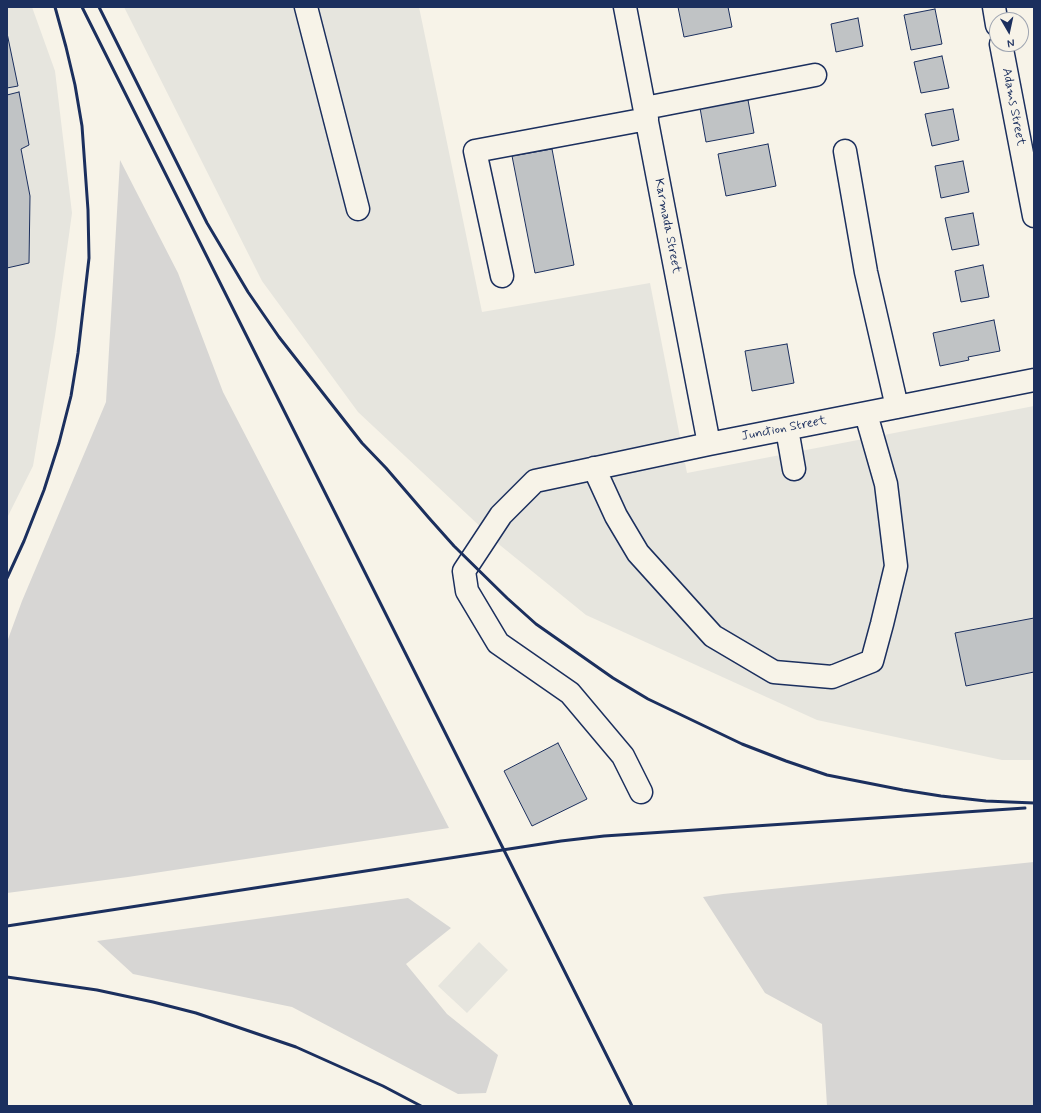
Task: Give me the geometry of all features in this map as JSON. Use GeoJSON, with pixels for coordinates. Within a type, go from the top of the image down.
{"type":"FeatureCollection","features":[{"type":"Feature","properties":{"kind":"street"},"geometry":{"type":"LineString","coordinates":[[306,7],[358,209]]}},
{"type":"Feature","properties":{"kind":"street","name":"Karmada Street"},"geometry":{"type":"LineString","coordinates":[[625,7],[709,444]]}},
{"type":"Feature","properties":{"kind":"street","name":"Adams Street"},"geometry":{"type":"LineString","coordinates":[[1003,52],[1034,216]]}},
{"type":"Feature","properties":{"kind":"street"},"geometry":{"type":"LineString","coordinates":[[502,276],[475,151],[815,75]]}},
{"type":"Feature","properties":{"kind":"street"},"geometry":{"type":"LineString","coordinates":[[845,151],[866,272],[897,407]]}},
{"type":"Feature","properties":{"kind":"street","name":"Junction Street"},"geometry":{"type":"LineString","coordinates":[[641,792],[623,756],[570,693],[498,644],[467,591],[464,571],[501,515],[535,481],[709,444],[1034,380]]}},
{"type":"Feature","properties":{"kind":"street"},"geometry":{"type":"LineString","coordinates":[[594,468],[616,516],[638,553],[713,636],[774,672],[832,677],[872,661],[896,566],[886,484],[866,414]]}},
{"type":"Feature","properties":{"kind":"street"},"geometry":{"type":"LineString","coordinates":[[787,429],[794,469]]}},
{"type":"Feature","properties":{"kind":"shaded area"},"geometry":{"type":"Polygon","coordinates":[[[7,7],[32,7],[55,71],[72,213],[55,336],[33,466],[7,518],[7,7]]]}},
{"type":"Feature","properties":{"kind":"shaded area"},"geometry":{"type":"Polygon","coordinates":[[[124,7],[419,7],[482,312],[650,283],[687,473],[1034,406],[1034,760],[1002,760],[817,720],[586,615],[501,546],[358,412],[262,281],[124,7]]]}},
{"type":"Feature","properties":{"kind":"shaded area"},"geometry":{"type":"Polygon","coordinates":[[[120,160],[178,273],[223,392],[449,828],[128,877],[7,893],[7,642],[22,601],[106,402],[120,160]]]}},
{"type":"Feature","properties":{"kind":"shaded area"},"geometry":{"type":"Polygon","coordinates":[[[1034,862],[1034,1106],[827,1106],[822,1024],[765,993],[703,897],[723,894],[1034,862]]]}},
{"type":"Feature","properties":{"kind":"shaded area"},"geometry":{"type":"Polygon","coordinates":[[[408,898],[451,928],[406,964],[447,1014],[498,1055],[486,1093],[458,1094],[292,1007],[133,974],[97,941],[408,898]]]}},
{"type":"Feature","properties":{"kind":"shaded area"},"geometry":{"type":"Polygon","coordinates":[[[479,942],[508,970],[467,1013],[438,986],[479,942]]]}},
{"type":"Feature","properties":{"kind":"building"},"geometry":{"type":"Polygon","coordinates":[[[678,7],[728,7],[732,27],[684,37],[678,7]]]}},
{"type":"Feature","properties":{"kind":"building"},"geometry":{"type":"Polygon","coordinates":[[[935,9],[942,44],[911,50],[904,15],[935,9]]]}},
{"type":"Feature","properties":{"kind":"building"},"geometry":{"type":"Polygon","coordinates":[[[858,18],[863,46],[836,52],[831,24],[858,18]]]}},
{"type":"Feature","properties":{"kind":"building"},"geometry":{"type":"Polygon","coordinates":[[[7,33],[18,86],[7,88],[7,33]]]}},
{"type":"Feature","properties":{"kind":"building"},"geometry":{"type":"Polygon","coordinates":[[[942,56],[949,88],[921,93],[914,62],[942,56]]]}},
{"type":"Feature","properties":{"kind":"building"},"geometry":{"type":"Polygon","coordinates":[[[19,92],[29,145],[21,149],[30,196],[29,263],[7,268],[7,95],[19,92]]]}},
{"type":"Feature","properties":{"kind":"building"},"geometry":{"type":"Polygon","coordinates":[[[748,100],[754,133],[706,142],[700,108],[748,100]]]}},
{"type":"Feature","properties":{"kind":"building"},"geometry":{"type":"Polygon","coordinates":[[[953,109],[959,140],[932,146],[925,114],[953,109]]]}},
{"type":"Feature","properties":{"kind":"building"},"geometry":{"type":"Polygon","coordinates":[[[768,144],[776,186],[726,196],[718,154],[768,144]]]}},
{"type":"Feature","properties":{"kind":"building"},"geometry":{"type":"Polygon","coordinates":[[[552,149],[574,265],[535,273],[512,156],[552,149]]]}},
{"type":"Feature","properties":{"kind":"building"},"geometry":{"type":"Polygon","coordinates":[[[963,161],[969,192],[941,198],[935,166],[963,161]]]}},
{"type":"Feature","properties":{"kind":"building"},"geometry":{"type":"Polygon","coordinates":[[[973,213],[979,245],[952,250],[945,218],[973,213]]]}},
{"type":"Feature","properties":{"kind":"building"},"geometry":{"type":"Polygon","coordinates":[[[983,265],[989,297],[961,302],[955,271],[983,265]]]}},
{"type":"Feature","properties":{"kind":"building"},"geometry":{"type":"Polygon","coordinates":[[[994,320],[1000,351],[968,357],[969,360],[940,366],[933,333],[994,320]]]}},
{"type":"Feature","properties":{"kind":"building"},"geometry":{"type":"Polygon","coordinates":[[[787,344],[794,383],[752,391],[745,351],[787,344]]]}},
{"type":"Feature","properties":{"kind":"building"},"geometry":{"type":"Polygon","coordinates":[[[1034,618],[1034,672],[966,686],[955,633],[1034,618]]]}},
{"type":"Feature","properties":{"kind":"building"},"geometry":{"type":"Polygon","coordinates":[[[558,743],[587,799],[532,826],[504,771],[558,743]]]}},
{"type":"Feature","properties":{"kind":"railway"},"geometry":{"type":"LineString","coordinates":[[7,578],[24,541],[44,490],[59,443],[71,396],[78,353],[89,258],[88,210],[82,126],[75,85],[55,7]]}},
{"type":"Feature","properties":{"kind":"railway"},"geometry":{"type":"LineString","coordinates":[[82,7],[632,1106]]}},
{"type":"Feature","properties":{"kind":"railway"},"geometry":{"type":"LineString","coordinates":[[99,7],[207,223],[248,292],[279,337],[362,443],[386,468],[454,546],[536,624],[613,678],[648,699],[742,744],[786,761],[827,775],[903,790],[986,801],[1034,803]]}},
{"type":"Feature","properties":{"kind":"railway"},"geometry":{"type":"LineString","coordinates":[[7,926],[561,841],[604,836],[1025,808]]}},
{"type":"Feature","properties":{"kind":"railway"},"geometry":{"type":"LineString","coordinates":[[7,977],[97,990],[196,1013],[296,1047],[383,1086],[421,1106]]}}]}
